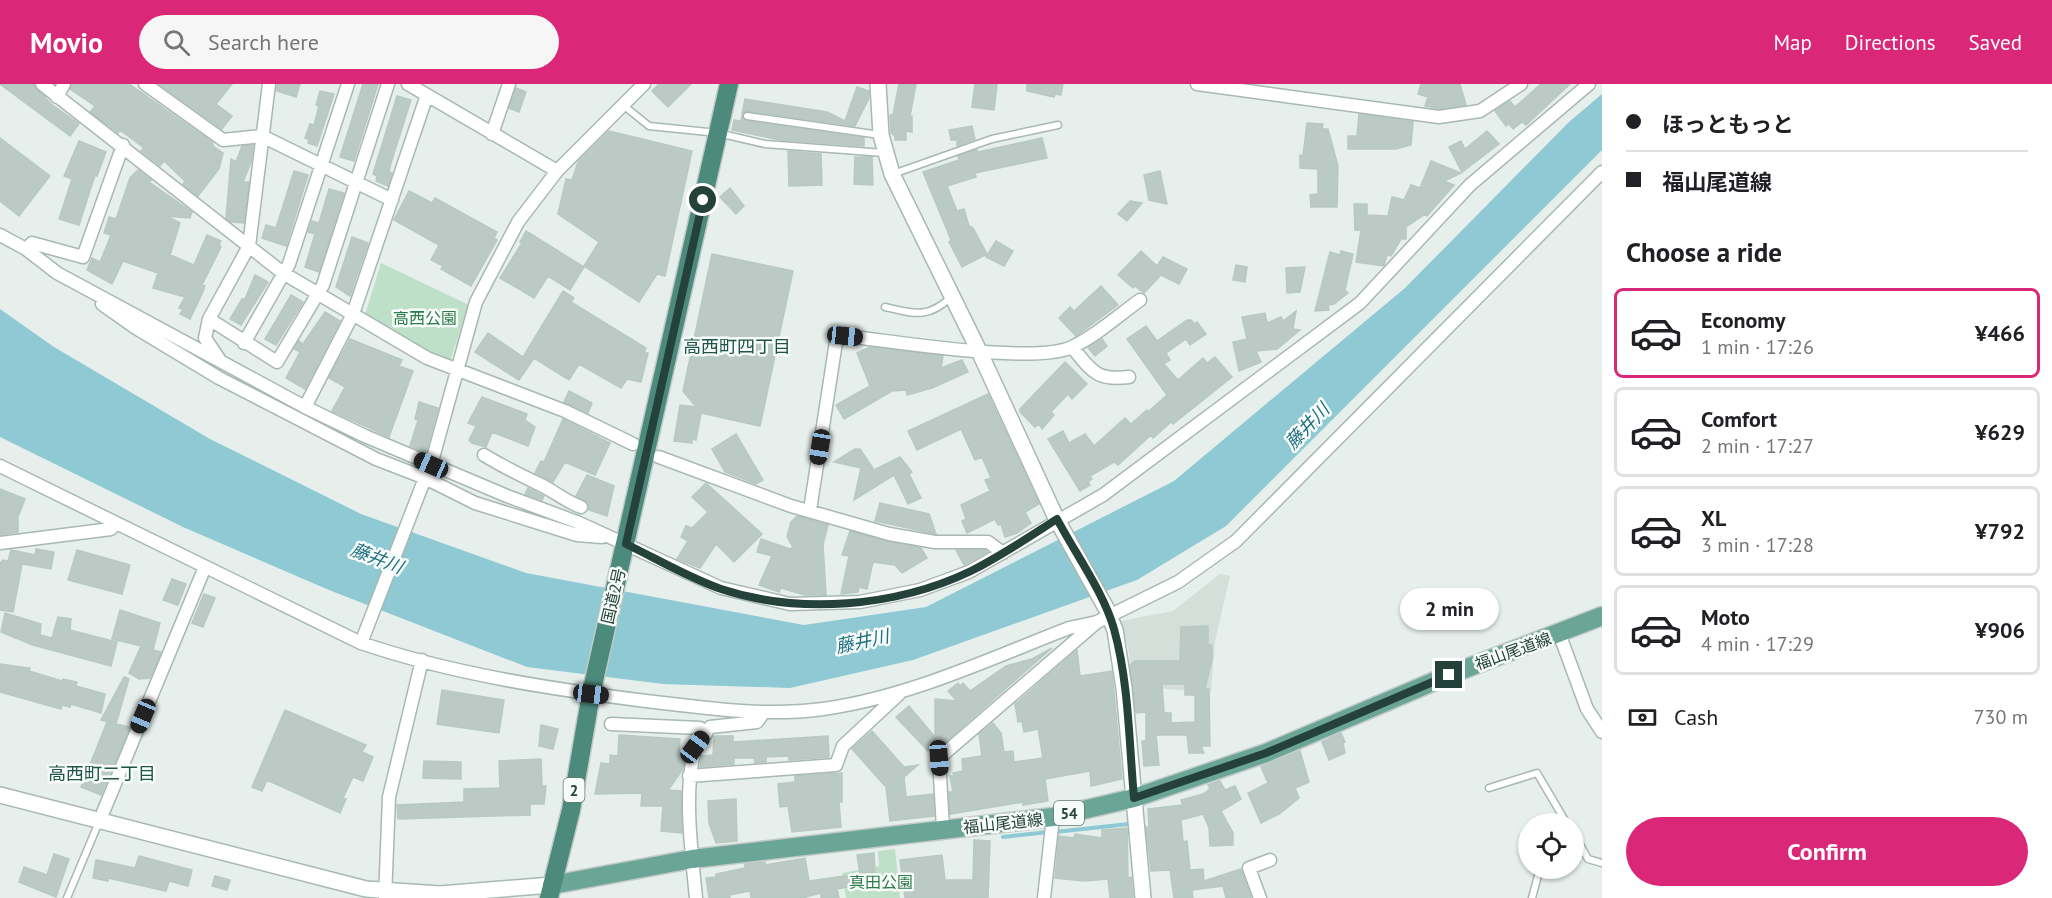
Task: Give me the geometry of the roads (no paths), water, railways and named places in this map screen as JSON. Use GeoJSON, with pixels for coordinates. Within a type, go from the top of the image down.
{"type":"FeatureCollection","features":[{"type":"Feature","properties":{"kind":"highway","name":"国道2号"},"geometry":{"type":"LineString","coordinates":[[550,892],[571,810],[591,694],[729,84]]}},
{"type":"Feature","properties":{"kind":"main road","name":"福山尾道線"},"geometry":{"type":"LineString","coordinates":[[550,892],[692,859],[1053,817],[1134,798],[1266,753],[1449,675],[1602,616]]}},
{"type":"Feature","properties":{"kind":"street"},"geometry":{"type":"LineString","coordinates":[[42,84],[123,145],[282,273],[427,358],[565,411],[633,444]]}},
{"type":"Feature","properties":{"kind":"street"},"geometry":{"type":"LineString","coordinates":[[57,97],[64,84]]}},
{"type":"Feature","properties":{"kind":"street"},"geometry":{"type":"LineString","coordinates":[[145,84],[223,140],[262,136],[323,164],[392,200]]}},
{"type":"Feature","properties":{"kind":"street"},"geometry":{"type":"LineString","coordinates":[[219,378],[220,361],[205,338],[209,319],[249,246],[269,84]]}},
{"type":"Feature","properties":{"kind":"street"},"geometry":{"type":"LineString","coordinates":[[244,343],[289,264],[348,84]]}},
{"type":"Feature","properties":{"kind":"street"},"geometry":{"type":"LineString","coordinates":[[209,319],[277,362],[318,293],[388,84]]}},
{"type":"Feature","properties":{"kind":"street"},"geometry":{"type":"LineString","coordinates":[[408,84],[557,171]]}},
{"type":"Feature","properties":{"kind":"street"},"geometry":{"type":"LineString","coordinates":[[492,134],[509,84]]}},
{"type":"Feature","properties":{"kind":"street"},"geometry":{"type":"LineString","coordinates":[[431,465],[476,302],[518,222],[557,171],[644,84]]}},
{"type":"Feature","properties":{"kind":"street"},"geometry":{"type":"LineString","coordinates":[[878,84],[881,135],[892,174],[1104,615],[1114,630],[1124,688],[1143,898]]}},
{"type":"Feature","properties":{"kind":"street"},"geometry":{"type":"LineString","coordinates":[[1197,84],[1439,117],[1480,111],[1521,84]]}},
{"type":"Feature","properties":{"kind":"street"},"geometry":{"type":"LineString","coordinates":[[57,273],[305,406],[431,465],[608,537],[624,551],[721,588],[790,604],[860,602],[920,590],[969,572],[1060,524],[1103,495],[1360,303],[1470,185],[1589,84]]}},
{"type":"Feature","properties":{"kind":"street"},"geometry":{"type":"LineString","coordinates":[[305,406],[353,314],[427,95]]}},
{"type":"Feature","properties":{"kind":"street"},"geometry":{"type":"LineString","coordinates":[[26,249],[32,243],[83,257],[123,145]]}},
{"type":"Feature","properties":{"kind":"street"},"geometry":{"type":"LineString","coordinates":[[689,776],[836,765],[843,746],[886,701],[900,693],[1104,615],[1178,582],[1236,541],[1602,172]]}},
{"type":"Feature","properties":{"kind":"street"},"geometry":{"type":"LineString","coordinates":[[0,235],[26,249],[136,328],[219,378],[376,459],[425,478],[475,503],[577,535],[608,537]]}},
{"type":"Feature","properties":{"kind":"street"},"geometry":{"type":"LineString","coordinates":[[810,510],[836,342],[845,336],[979,351],[1048,354],[1072,347],[1140,300]]}},
{"type":"Feature","properties":{"kind":"street"},"geometry":{"type":"LineString","coordinates":[[1072,347],[1092,370],[1109,379],[1129,377]]}},
{"type":"Feature","properties":{"kind":"street"},"geometry":{"type":"LineString","coordinates":[[484,455],[521,477],[541,485],[562,500],[581,507]]}},
{"type":"Feature","properties":{"kind":"street"},"geometry":{"type":"LineString","coordinates":[[659,457],[791,506],[889,534],[935,542],[988,542],[1003,554]]}},
{"type":"Feature","properties":{"kind":"street"},"geometry":{"type":"LineString","coordinates":[[0,466],[114,524],[361,643],[422,660],[591,694],[717,711],[764,712],[823,709],[886,701]]}},
{"type":"Feature","properties":{"kind":"street"},"geometry":{"type":"LineString","coordinates":[[361,643],[425,478]]}},
{"type":"Feature","properties":{"kind":"street"},"geometry":{"type":"LineString","coordinates":[[559,516],[562,500]]}},
{"type":"Feature","properties":{"kind":"street"},"geometry":{"type":"LineString","coordinates":[[0,543],[111,529],[114,524]]}},
{"type":"Feature","properties":{"kind":"street"},"geometry":{"type":"LineString","coordinates":[[99,822],[205,567]]}},
{"type":"Feature","properties":{"kind":"street"},"geometry":{"type":"LineString","coordinates":[[944,829],[939,758],[1104,615]]}},
{"type":"Feature","properties":{"kind":"street"},"geometry":{"type":"LineString","coordinates":[[1559,633],[1587,710],[1602,732]]}},
{"type":"Feature","properties":{"kind":"street"},"geometry":{"type":"LineString","coordinates":[[385,894],[389,797],[422,660]]}},
{"type":"Feature","properties":{"kind":"street"},"geometry":{"type":"LineString","coordinates":[[696,898],[689,776],[695,747],[711,727],[757,722],[764,712]]}},
{"type":"Feature","properties":{"kind":"street"},"geometry":{"type":"LineString","coordinates":[[611,724],[700,728],[705,734]]}},
{"type":"Feature","properties":{"kind":"street"},"geometry":{"type":"LineString","coordinates":[[0,795],[385,894],[550,892]]}},
{"type":"Feature","properties":{"kind":"street"},"geometry":{"type":"LineString","coordinates":[[1044,898],[1053,817]]}},
{"type":"Feature","properties":{"kind":"street"},"geometry":{"type":"LineString","coordinates":[[1260,898],[1249,868],[1270,860]]}},
{"type":"Feature","properties":{"kind":"lane"},"geometry":{"type":"LineString","coordinates":[[623,105],[650,126],[718,133],[765,144],[885,153]]}},
{"type":"Feature","properties":{"kind":"lane"},"geometry":{"type":"LineString","coordinates":[[747,116],[881,135]]}},
{"type":"Feature","properties":{"kind":"lane"},"geometry":{"type":"LineString","coordinates":[[892,174],[992,139],[1058,125]]}},
{"type":"Feature","properties":{"kind":"lane"},"geometry":{"type":"LineString","coordinates":[[885,307],[919,315],[940,308],[952,295]]}},
{"type":"Feature","properties":{"kind":"lane"},"geometry":{"type":"LineString","coordinates":[[1489,788],[1537,773],[1561,813]]}},
{"type":"Feature","properties":{"kind":"lane"},"geometry":{"type":"LineString","coordinates":[[68,898],[99,822]]}},
{"type":"Feature","properties":{"kind":"lane"},"geometry":{"type":"LineString","coordinates":[[1584,852],[1588,859],[1602,863]]}},
{"type":"Feature","properties":{"kind":"lane"},"geometry":{"type":"LineString","coordinates":[[1532,898],[1537,879]]}},
{"type":"Feature","properties":{"kind":"water","name":"藤井川"},"geometry":{"type":"Polygon","coordinates":[[[1602,94],[1602,150],[1226,526],[1137,580],[913,660],[790,688],[663,684],[527,667],[329,590],[183,527],[0,437],[0,309],[54,347],[210,439],[361,514],[526,573],[804,625],[926,607],[1174,481],[1405,288],[1569,122],[1602,94]]]}},
{"type":"Feature","properties":{"kind":"waterway"},"geometry":{"type":"LineString","coordinates":[[1055,832],[1129,824]]}},
{"type":"Feature","properties":{"kind":"waterway"},"geometry":{"type":"LineString","coordinates":[[1003,837],[1048,832]]}},
{"type":"Feature","properties":{"kind":"district","name":"高西町四丁目"},"geometry":{"type":"Point","coordinates":[737,346]}},
{"type":"Feature","properties":{"kind":"district","name":"高西町二丁目"},"geometry":{"type":"Point","coordinates":[102,773]}},
{"type":"Feature","properties":{"kind":"park label","name":"高西公園"},"geometry":{"type":"Point","coordinates":[425,318]}},
{"type":"Feature","properties":{"kind":"park label","name":"真田公園"},"geometry":{"type":"Point","coordinates":[881,882]}}]}
